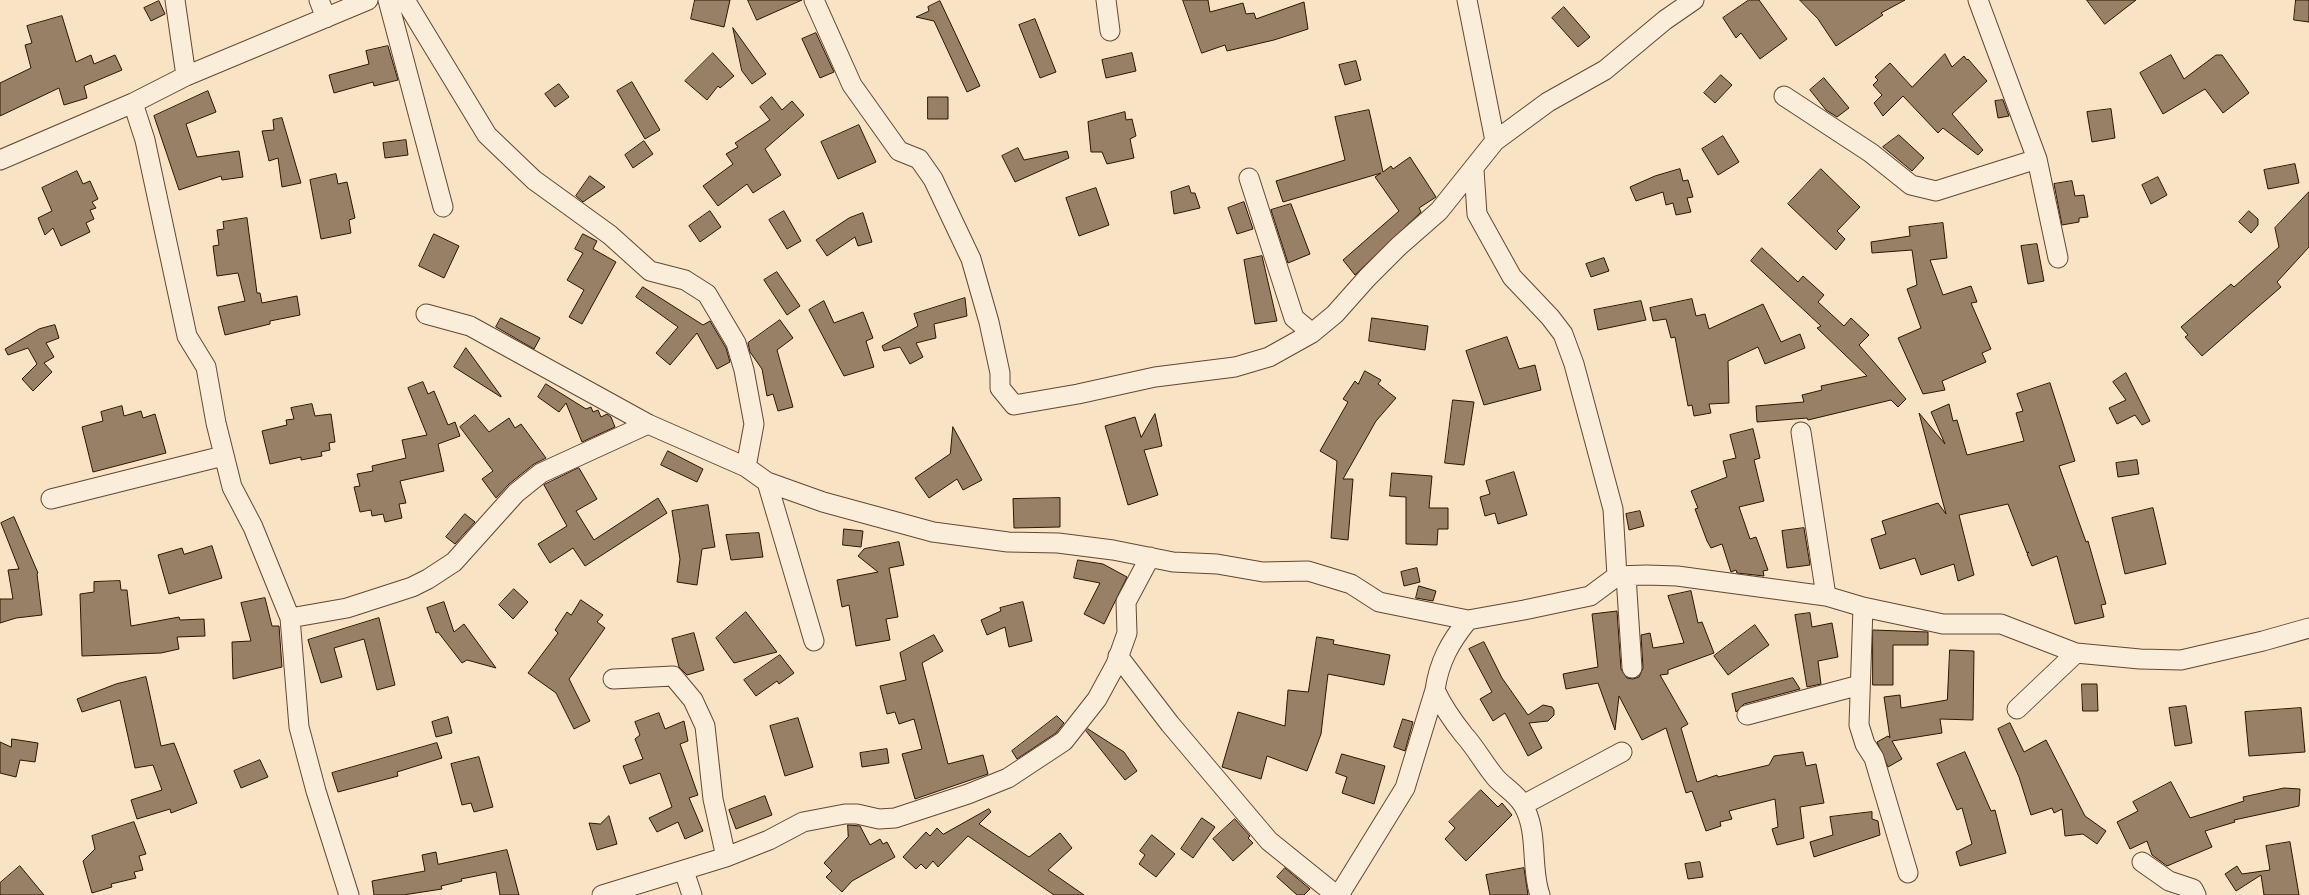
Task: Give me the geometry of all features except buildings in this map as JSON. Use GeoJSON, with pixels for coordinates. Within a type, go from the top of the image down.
{"type":"FeatureCollection","features":[{"type":"Feature","properties":{"kind":"street"},"geometry":{"type":"LineString","coordinates":[[175,0],[186,76]]}},
{"type":"Feature","properties":{"kind":"street"},"geometry":{"type":"LineString","coordinates":[[319,0],[326,18]]}},
{"type":"Feature","properties":{"kind":"street"},"geometry":{"type":"LineString","coordinates":[[0,160],[134,103],[186,76],[368,0]]}},
{"type":"Feature","properties":{"kind":"street"},"geometry":{"type":"LineString","coordinates":[[388,0],[443,207]]}},
{"type":"Feature","properties":{"kind":"street"},"geometry":{"type":"LineString","coordinates":[[405,0],[487,135],[534,180],[610,235],[650,271],[685,280],[707,294],[736,343],[744,370],[754,424],[746,467]]}},
{"type":"Feature","properties":{"kind":"street"},"geometry":{"type":"LineString","coordinates":[[814,0],[852,85],[899,151],[919,160],[933,179],[971,259],[989,322],[1000,373],[1000,388],[1014,405],[1155,376],[1235,368],[1269,357],[1312,333],[1335,314],[1393,252],[1439,210],[1474,170],[1495,141],[1548,102],[1605,70],[1665,20],[1694,0]]}},
{"type":"Feature","properties":{"kind":"street"},"geometry":{"type":"LineString","coordinates":[[1106,0],[1110,31]]}},
{"type":"Feature","properties":{"kind":"street"},"geometry":{"type":"LineString","coordinates":[[1467,0],[1495,141]]}},
{"type":"Feature","properties":{"kind":"street"},"geometry":{"type":"LineString","coordinates":[[1978,0],[2037,159],[2058,258]]}},
{"type":"Feature","properties":{"kind":"street"},"geometry":{"type":"LineString","coordinates":[[1784,96],[1870,153],[1911,186],[1936,191],[2037,159]]}},
{"type":"Feature","properties":{"kind":"street"},"geometry":{"type":"LineString","coordinates":[[134,103],[145,140],[187,336],[206,367],[223,456],[232,487],[253,527],[290,618],[301,735],[316,791],[349,895]]}},
{"type":"Feature","properties":{"kind":"street"},"geometry":{"type":"LineString","coordinates":[[1474,170],[1477,214],[1512,277],[1550,316],[1563,334],[1574,364],[1613,509],[1632,668]]}},
{"type":"Feature","properties":{"kind":"street"},"geometry":{"type":"LineString","coordinates":[[1249,178],[1294,318],[1312,333]]}},
{"type":"Feature","properties":{"kind":"street"},"geometry":{"type":"LineString","coordinates":[[426,314],[470,326],[648,424],[746,467],[767,482],[823,502],[933,532],[1008,542],[1058,542],[1173,562],[1217,564],[1263,572],[1308,571],[1351,584],[1379,602],[1468,620],[1590,596],[1621,576],[1676,576],[1826,596],[1863,607],[1943,624],[2001,624],[2076,653],[2181,660],[2263,641],[2309,633]]}},
{"type":"Feature","properties":{"kind":"street"},"geometry":{"type":"LineString","coordinates":[[290,618],[347,608],[412,587],[428,579],[454,562],[516,493],[541,473],[648,424]]}},
{"type":"Feature","properties":{"kind":"street"},"geometry":{"type":"LineString","coordinates":[[1800,432],[1826,596]]}},
{"type":"Feature","properties":{"kind":"street"},"geometry":{"type":"LineString","coordinates":[[51,499],[223,456]]}},
{"type":"Feature","properties":{"kind":"street"},"geometry":{"type":"LineString","coordinates":[[767,482],[814,641]]}},
{"type":"Feature","properties":{"kind":"street"},"geometry":{"type":"LineString","coordinates":[[602,895],[726,857],[769,840],[803,822],[845,814],[857,814],[879,819],[896,818],[968,794],[1008,778],[1064,741],[1097,699],[1127,633],[1126,602],[1150,557]]}},
{"type":"Feature","properties":{"kind":"street"},"geometry":{"type":"LineString","coordinates":[[1863,607],[1859,725],[1865,744],[1874,758],[1908,873]]}},
{"type":"Feature","properties":{"kind":"street"},"geometry":{"type":"LineString","coordinates":[[1118,656],[1176,732],[1269,841],[1338,895],[1405,788],[1435,690],[1437,674],[1446,651],[1468,620]]}},
{"type":"Feature","properties":{"kind":"street"},"geometry":{"type":"LineString","coordinates":[[2017,709],[2076,653]]}},
{"type":"Feature","properties":{"kind":"street"},"geometry":{"type":"LineString","coordinates":[[613,678],[673,676],[693,700],[705,726],[713,799],[726,857]]}},
{"type":"Feature","properties":{"kind":"street"},"geometry":{"type":"LineString","coordinates":[[1747,715],[1860,684]]}},
{"type":"Feature","properties":{"kind":"street"},"geometry":{"type":"LineString","coordinates":[[1435,690],[1451,720],[1465,736],[1477,755],[1523,805],[1533,846],[1534,879],[1540,895]]}},
{"type":"Feature","properties":{"kind":"street"},"geometry":{"type":"LineString","coordinates":[[1523,805],[1622,752]]}},
{"type":"Feature","properties":{"kind":"street"},"geometry":{"type":"LineString","coordinates":[[2142,862],[2169,881],[2194,889],[2196,895]]}},
{"type":"Feature","properties":{"kind":"street"},"geometry":{"type":"LineString","coordinates":[[684,871],[692,895]]}}]}
